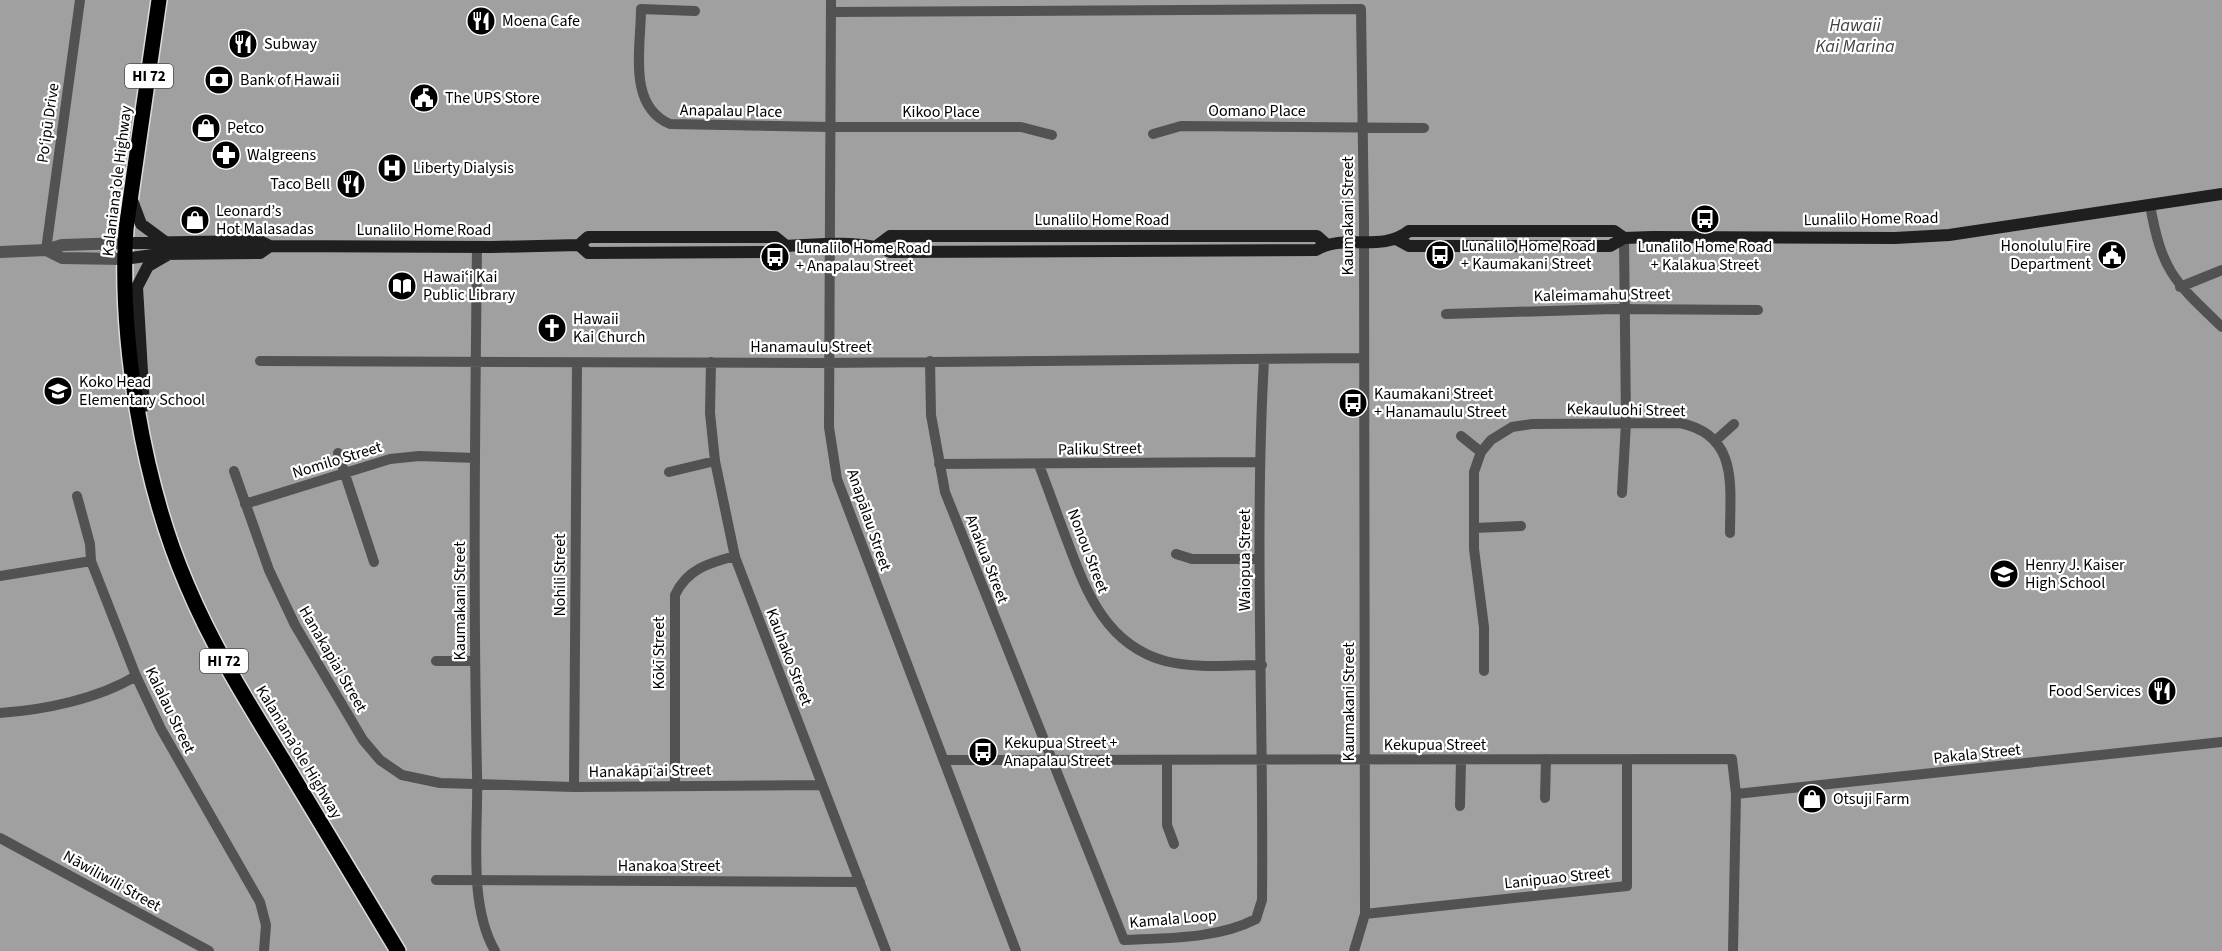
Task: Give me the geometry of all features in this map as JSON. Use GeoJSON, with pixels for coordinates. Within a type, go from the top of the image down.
{"type":"FeatureCollection","features":[{"type":"Feature","properties":{"kind":"main road","name":"Kalaniana’ole Highway"},"geometry":{"type":"LineString","coordinates":[[159,0],[124,259],[132,376],[162,514],[186,584],[214,644],[398,951]]}},
{"type":"Feature","properties":{"kind":"main road","name":"Lunalilo Home Road"},"geometry":{"type":"LineString","coordinates":[[125,243],[260,241],[270,246],[477,247],[579,244],[588,237],[775,237],[786,246],[878,245],[890,236],[1317,236],[1326,244],[1364,244],[1398,240],[1410,246],[1610,246],[1624,238],[1949,235],[2222,194]]}},
{"type":"Feature","properties":{"kind":"main road"},"geometry":{"type":"LineString","coordinates":[[132,200],[141,224],[164,241]]}},
{"type":"Feature","properties":{"kind":"main road","name":"Lunalilo Home Road"},"geometry":{"type":"LineString","coordinates":[[124,259],[167,255],[260,253],[270,246]]}},
{"type":"Feature","properties":{"kind":"main road"},"geometry":{"type":"LineString","coordinates":[[148,455],[137,288],[141,274],[148,266],[167,255]]}},
{"type":"Feature","properties":{"kind":"street","name":"Po‘ipū Drive"},"geometry":{"type":"LineString","coordinates":[[46,250],[80,0]]}},
{"type":"Feature","properties":{"kind":"street","name":"Anapālau Street"},"geometry":{"type":"LineString","coordinates":[[831,0],[829,427],[837,479],[1016,951]]}},
{"type":"Feature","properties":{"kind":"street","name":"Anapalau Place"},"geometry":{"type":"LineString","coordinates":[[695,11],[641,9],[641,89],[654,113],[678,126],[830,127]]}},
{"type":"Feature","properties":{"kind":"street","name":"Kaumakani Street"},"geometry":{"type":"LineString","coordinates":[[831,12],[1361,9],[1364,126],[1362,358],[1365,914],[1353,951]]}},
{"type":"Feature","properties":{"kind":"street","name":"Oomano Place"},"geometry":{"type":"LineString","coordinates":[[1153,134],[1181,126],[1424,128]]}},
{"type":"Feature","properties":{"kind":"street","name":"Kikoo Place"},"geometry":{"type":"LineString","coordinates":[[830,127],[1021,127],[1052,135]]}},
{"type":"Feature","properties":{"kind":"street"},"geometry":{"type":"LineString","coordinates":[[2150,205],[2162,256],[2180,287],[2222,327]]}},
{"type":"Feature","properties":{"kind":"street"},"geometry":{"type":"LineString","coordinates":[[1622,493],[1626,423],[1624,238]]}},
{"type":"Feature","properties":{"kind":"street","name":"Lunalilo Home Road"},"geometry":{"type":"LineString","coordinates":[[0,252],[46,250],[62,245],[125,243]]}},
{"type":"Feature","properties":{"kind":"street","name":"Kaumakani Street"},"geometry":{"type":"LineString","coordinates":[[477,247],[475,661],[478,880],[482,922],[495,951]]}},
{"type":"Feature","properties":{"kind":"street","name":"Lunalilo Home Road"},"geometry":{"type":"LineString","coordinates":[[46,250],[62,258],[124,259]]}},
{"type":"Feature","properties":{"kind":"street"},"geometry":{"type":"LineString","coordinates":[[2180,287],[2222,270]]}},
{"type":"Feature","properties":{"kind":"street","name":"Kaleimamahu Street"},"geometry":{"type":"LineString","coordinates":[[1446,314],[1626,309],[1758,310]]}},
{"type":"Feature","properties":{"kind":"street","name":"Hanamaulu Street"},"geometry":{"type":"LineString","coordinates":[[260,362],[477,360],[577,363],[831,363],[1362,358]]}},
{"type":"Feature","properties":{"kind":"street","name":"Waiopua Street"},"geometry":{"type":"LineString","coordinates":[[1264,360],[1258,559],[1264,760]]}},
{"type":"Feature","properties":{"kind":"street","name":"Anakua Street"},"geometry":{"type":"LineString","coordinates":[[930,361],[931,415],[945,492],[1050,760]]}},
{"type":"Feature","properties":{"kind":"street","name":"Kauhako Street"},"geometry":{"type":"LineString","coordinates":[[711,362],[710,413],[715,461],[735,556],[886,951]]}},
{"type":"Feature","properties":{"kind":"street","name":"Nohili Street"},"geometry":{"type":"LineString","coordinates":[[574,787],[577,363]]}},
{"type":"Feature","properties":{"kind":"street","name":"Kekauluohi Street"},"geometry":{"type":"LineString","coordinates":[[1481,452],[1498,434],[1522,424],[1688,424],[1714,441],[1723,452],[1729,469],[1730,533]]}},
{"type":"Feature","properties":{"kind":"street"},"geometry":{"type":"LineString","coordinates":[[1714,441],[1734,424]]}},
{"type":"Feature","properties":{"kind":"street"},"geometry":{"type":"LineString","coordinates":[[1461,436],[1481,452],[1474,472],[1474,528],[1476,567],[1484,627],[1484,671]]}},
{"type":"Feature","properties":{"kind":"street"},"geometry":{"type":"LineString","coordinates":[[338,453],[374,562]]}},
{"type":"Feature","properties":{"kind":"street","name":"Nomilo Street"},"geometry":{"type":"LineString","coordinates":[[245,504],[376,462],[404,457],[475,458]]}},
{"type":"Feature","properties":{"kind":"street"},"geometry":{"type":"LineString","coordinates":[[669,472],[715,461]]}},
{"type":"Feature","properties":{"kind":"street","name":"Paliku Street"},"geometry":{"type":"LineString","coordinates":[[939,464],[1260,462]]}},
{"type":"Feature","properties":{"kind":"street","name":"Nonou Street"},"geometry":{"type":"LineString","coordinates":[[1039,465],[1087,592],[1096,609],[1114,632],[1138,650],[1165,661],[1194,665],[1262,665]]}},
{"type":"Feature","properties":{"kind":"street","name":"Hanakapiai Street"},"geometry":{"type":"LineString","coordinates":[[234,471],[269,570],[295,625],[370,749],[390,768],[414,780],[478,783]]}},
{"type":"Feature","properties":{"kind":"street","name":"Kalalau Street"},"geometry":{"type":"LineString","coordinates":[[76,496],[90,544],[91,561],[136,676],[188,780],[260,902],[266,925],[264,951]]}},
{"type":"Feature","properties":{"kind":"street"},"geometry":{"type":"LineString","coordinates":[[1474,528],[1521,526]]}},
{"type":"Feature","properties":{"kind":"street"},"geometry":{"type":"LineString","coordinates":[[1176,554],[1192,559],[1258,559]]}},
{"type":"Feature","properties":{"kind":"street","name":"Kōkī Street"},"geometry":{"type":"LineString","coordinates":[[675,786],[675,595],[684,580],[697,569],[735,556]]}},
{"type":"Feature","properties":{"kind":"street"},"geometry":{"type":"LineString","coordinates":[[0,576],[91,561]]}},
{"type":"Feature","properties":{"kind":"street"},"geometry":{"type":"LineString","coordinates":[[436,661],[475,661]]}},
{"type":"Feature","properties":{"kind":"street"},"geometry":{"type":"LineString","coordinates":[[0,713],[51,705],[89,695],[136,676]]}},
{"type":"Feature","properties":{"kind":"street","name":"Pakala Street"},"geometry":{"type":"LineString","coordinates":[[1736,794],[2222,742]]}},
{"type":"Feature","properties":{"kind":"street"},"geometry":{"type":"LineString","coordinates":[[1545,798],[1546,759]]}},
{"type":"Feature","properties":{"kind":"street","name":"Kekupua Street"},"geometry":{"type":"LineString","coordinates":[[944,760],[1732,759],[1736,794],[1733,951]]}},
{"type":"Feature","properties":{"kind":"street","name":"Kamala Loop"},"geometry":{"type":"LineString","coordinates":[[1050,760],[1124,940],[1170,938],[1239,928],[1256,919],[1262,900],[1264,760]]}},
{"type":"Feature","properties":{"kind":"street"},"geometry":{"type":"LineString","coordinates":[[1460,807],[1461,760]]}},
{"type":"Feature","properties":{"kind":"street","name":"Lanipuao Street"},"geometry":{"type":"LineString","coordinates":[[1365,914],[1627,886],[1627,760]]}},
{"type":"Feature","properties":{"kind":"street"},"geometry":{"type":"LineString","coordinates":[[1167,761],[1167,825],[1174,844]]}},
{"type":"Feature","properties":{"kind":"street","name":"Hanakāpī‘ai Street"},"geometry":{"type":"LineString","coordinates":[[478,783],[574,787],[822,785]]}},
{"type":"Feature","properties":{"kind":"street","name":"Nāwiliwili Street"},"geometry":{"type":"LineString","coordinates":[[0,838],[209,951]]}},
{"type":"Feature","properties":{"kind":"street","name":"Hanakoa Street"},"geometry":{"type":"LineString","coordinates":[[436,880],[860,882]]}},
{"type":"Feature","properties":{"kind":"water","name":"Hawaii Kai Marina"},"geometry":{"type":"Polygon","coordinates":[[[0,0],[2222,0],[2222,951],[0,951],[0,0]]]}},
{"type":"Feature","properties":{"kind":"place","name":"Moena Cafe"},"geometry":{"type":"Point","coordinates":[481,21]}},
{"type":"Feature","properties":{"kind":"place","name":"Subway"},"geometry":{"type":"Point","coordinates":[243,44]}},
{"type":"Feature","properties":{"kind":"place","name":"Bank of Hawaii"},"geometry":{"type":"Point","coordinates":[219,80]}},
{"type":"Feature","properties":{"kind":"place","name":"The UPS Store"},"geometry":{"type":"Point","coordinates":[424,98]}},
{"type":"Feature","properties":{"kind":"place","name":"Petco"},"geometry":{"type":"Point","coordinates":[206,128]}},
{"type":"Feature","properties":{"kind":"place","name":"Walgreens"},"geometry":{"type":"Point","coordinates":[226,155]}},
{"type":"Feature","properties":{"kind":"place","name":"Liberty Dialysis"},"geometry":{"type":"Point","coordinates":[392,168]}},
{"type":"Feature","properties":{"kind":"place","name":"Taco Bell"},"geometry":{"type":"Point","coordinates":[351,184]}},
{"type":"Feature","properties":{"kind":"place","name":"Lunalilo Home Road + Kalakua Street"},"geometry":{"type":"Point","coordinates":[1705,219]}},
{"type":"Feature","properties":{"kind":"place","name":"Leonard’s Hot Malasadas"},"geometry":{"type":"Point","coordinates":[195,220]}},
{"type":"Feature","properties":{"kind":"place","name":"Lunalilo Home Road + Kaumakani Street"},"geometry":{"type":"Point","coordinates":[1440,255]}},
{"type":"Feature","properties":{"kind":"place","name":"Honolulu Fire Department"},"geometry":{"type":"Point","coordinates":[2112,255]}},
{"type":"Feature","properties":{"kind":"place","name":"Lunalilo Home Road + Anapalau Street"},"geometry":{"type":"Point","coordinates":[775,257]}},
{"type":"Feature","properties":{"kind":"place","name":"Hawaiʻi Kai Public Library"},"geometry":{"type":"Point","coordinates":[402,286]}},
{"type":"Feature","properties":{"kind":"place","name":"Hawaii Kai Church"},"geometry":{"type":"Point","coordinates":[552,328]}},
{"type":"Feature","properties":{"kind":"place","name":"Koko Head Elementary School"},"geometry":{"type":"Point","coordinates":[58,391]}},
{"type":"Feature","properties":{"kind":"place","name":"Kaumakani Street + Hanamaulu Street"},"geometry":{"type":"Point","coordinates":[1353,403]}},
{"type":"Feature","properties":{"kind":"place","name":"Henry J. Kaiser High School"},"geometry":{"type":"Point","coordinates":[2004,574]}},
{"type":"Feature","properties":{"kind":"place","name":"Food Services"},"geometry":{"type":"Point","coordinates":[2162,691]}},
{"type":"Feature","properties":{"kind":"place","name":"Kekupua Street + Anapalau Street"},"geometry":{"type":"Point","coordinates":[983,752]}},
{"type":"Feature","properties":{"kind":"place","name":"Otsuji Farm"},"geometry":{"type":"Point","coordinates":[1812,799]}}]}
